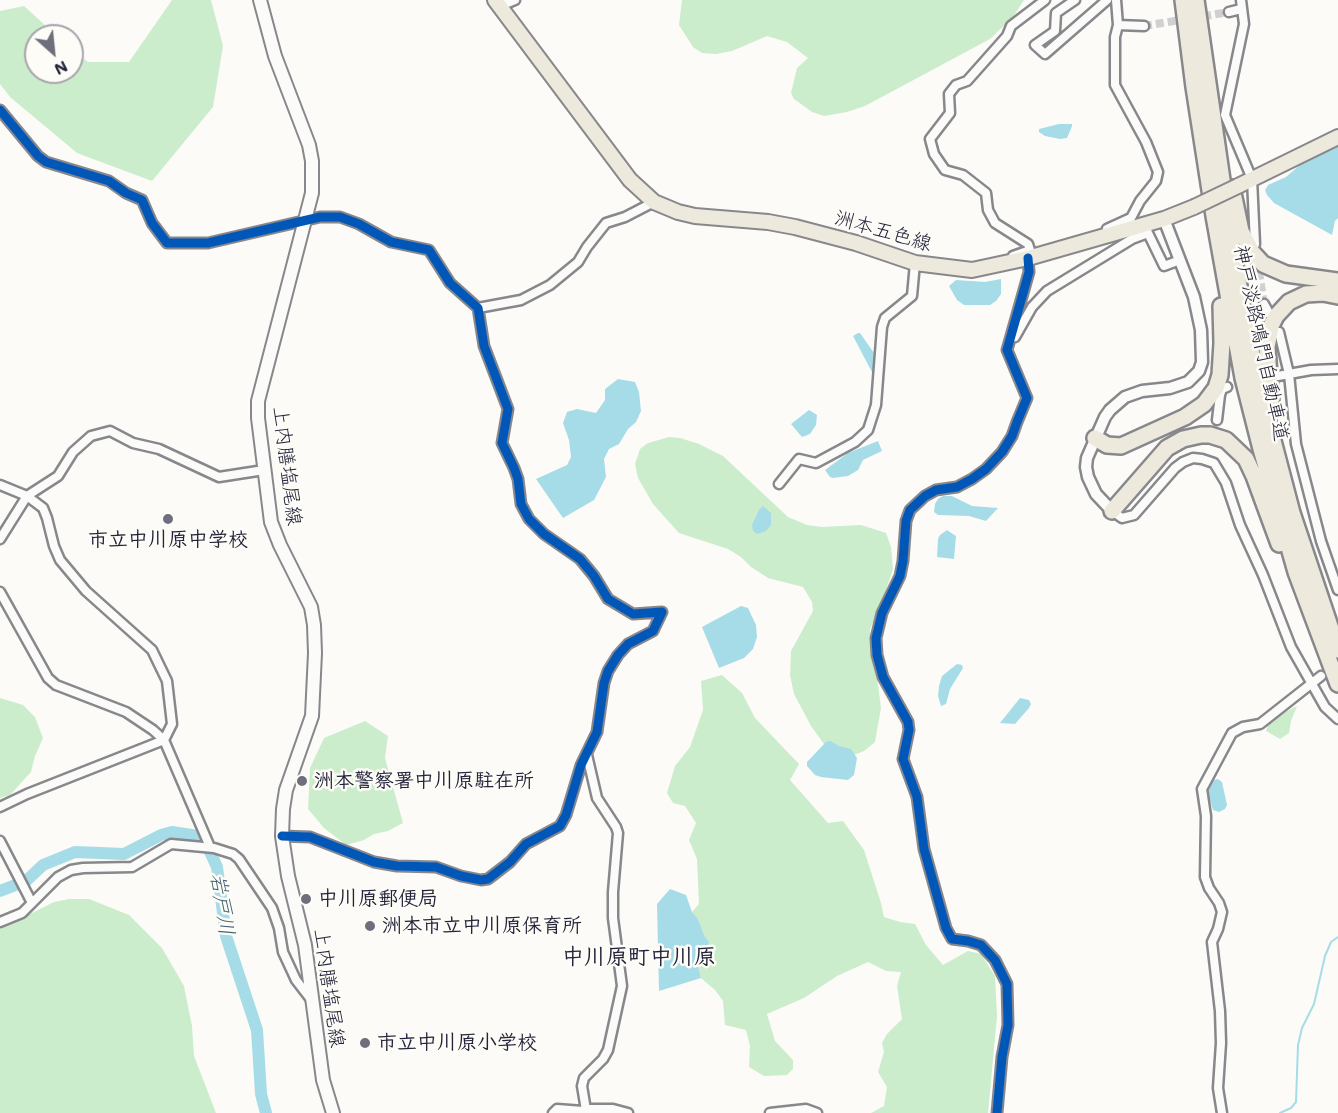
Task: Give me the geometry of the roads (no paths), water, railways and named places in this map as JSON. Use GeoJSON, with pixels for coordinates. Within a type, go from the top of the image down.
{"type":"FeatureCollection","features":[{"type":"Feature","properties":{"kind":"highway","name":"神戸淡路鳴門自動車道"},"geometry":{"type":"LineString","coordinates":[[1183,0],[1194,87],[1231,318],[1243,378],[1278,510],[1322,644],[1338,684]]}},
{"type":"Feature","properties":{"kind":"highway","name":"神戸淡路鳴門自動車道"},"geometry":{"type":"LineString","coordinates":[[1196,0],[1228,226],[1244,318],[1273,447],[1312,576],[1338,650]]}},
{"type":"Feature","properties":{"kind":"highway"},"geometry":{"type":"LineString","coordinates":[[1201,35],[1241,231],[1247,244],[1263,264],[1278,272],[1338,281]]}},
{"type":"Feature","properties":{"kind":"highway"},"geometry":{"type":"LineString","coordinates":[[1095,438],[1114,447],[1128,443],[1196,411],[1212,396],[1218,382],[1222,361],[1221,307],[1196,145],[1194,87]]}},
{"type":"Feature","properties":{"kind":"highway"},"geometry":{"type":"LineString","coordinates":[[1312,576],[1279,452],[1269,395],[1267,347],[1271,326],[1276,316],[1289,302],[1306,294],[1338,296]]}},
{"type":"Feature","properties":{"kind":"highway"},"geometry":{"type":"LineString","coordinates":[[1112,511],[1167,448],[1175,443],[1201,435],[1226,440],[1240,452],[1250,466],[1285,560],[1322,644]]}},
{"type":"Feature","properties":{"kind":"main road","name":"上内膳塩尾線"},"geometry":{"type":"LineString","coordinates":[[260,0],[275,56],[309,146],[312,161],[312,193],[258,401],[271,522],[311,607],[315,653],[312,716],[286,790],[282,836],[288,876],[306,945],[323,1080],[333,1113]]}},
{"type":"Feature","properties":{"kind":"main road","name":"洲本五色線"},"geometry":{"type":"LineString","coordinates":[[498,3],[625,174],[641,192],[654,202],[695,216],[768,222],[795,227],[856,243],[915,263],[972,270],[1146,229],[1338,137]]}},
{"type":"Feature","properties":{"kind":"street"},"geometry":{"type":"LineString","coordinates":[[498,3],[515,0]]}},
{"type":"Feature","properties":{"kind":"street"},"geometry":{"type":"LineString","coordinates":[[1005,264],[1009,257],[1030,250],[1028,244],[995,223],[988,210],[986,193],[963,175],[945,170],[933,154],[930,139],[950,113],[949,94],[956,85],[967,81],[1007,36],[1011,26],[1045,0]]}},
{"type":"Feature","properties":{"kind":"street"},"geometry":{"type":"LineString","coordinates":[[1075,0],[1056,13],[1055,31],[1035,45],[1045,54],[1107,0]]}},
{"type":"Feature","properties":{"kind":"street"},"geometry":{"type":"LineString","coordinates":[[1088,241],[1090,235],[1131,218],[1140,201],[1156,181],[1158,172],[1146,142],[1115,85],[1114,37],[1118,26],[1116,0]]}},
{"type":"Feature","properties":{"kind":"street"},"geometry":{"type":"LineString","coordinates":[[1229,12],[1241,4],[1244,24],[1225,115],[1252,179],[1255,244]]}},
{"type":"Feature","properties":{"kind":"street"},"geometry":{"type":"LineString","coordinates":[[1118,26],[1144,26]]}},
{"type":"Feature","properties":{"kind":"street"},"geometry":{"type":"LineString","coordinates":[[0,110],[38,156],[46,162],[109,181],[126,193],[142,200],[152,224],[167,243],[208,243],[320,217],[340,217],[359,224],[391,242],[429,250],[450,283],[478,308],[484,346],[508,409],[501,443],[514,468],[518,479],[521,504],[529,519],[544,534],[580,559],[608,599],[633,614],[662,612],[653,631],[628,644],[608,671],[604,683],[597,732],[581,765],[566,815],[560,826],[526,844],[510,862],[488,879],[461,876],[436,867],[397,866],[374,862],[310,837],[282,836]]}},
{"type":"Feature","properties":{"kind":"street"},"geometry":{"type":"LineString","coordinates":[[478,308],[521,300],[550,285],[578,262],[606,223],[626,217],[654,202]]}},
{"type":"Feature","properties":{"kind":"street"},"geometry":{"type":"LineString","coordinates":[[1164,219],[1194,297],[1203,353],[1199,371],[1182,385],[1142,391],[1125,397],[1110,410],[1087,458],[1088,477],[1096,494],[1122,518],[1134,514],[1183,462],[1193,458],[1214,463],[1226,483],[1240,525],[1292,647],[1325,707],[1338,719]]}},
{"type":"Feature","properties":{"kind":"street"},"geometry":{"type":"LineString","coordinates":[[1007,350],[1032,307],[1047,291],[1146,229],[1164,266],[1180,260]]}},
{"type":"Feature","properties":{"kind":"street"},"geometry":{"type":"LineString","coordinates":[[997,1113],[1002,1057],[1008,1025],[1007,984],[996,960],[981,945],[952,939],[946,928],[924,849],[916,797],[903,759],[909,730],[908,722],[883,677],[877,655],[876,638],[882,613],[900,576],[906,521],[910,510],[925,496],[936,490],[957,486],[986,469],[1002,452],[1012,436],[1027,398],[1007,350],[1029,272],[1028,258]]}},
{"type":"Feature","properties":{"kind":"street"},"geometry":{"type":"LineString","coordinates":[[779,484],[799,459],[816,463],[855,442],[868,430],[876,405],[882,327],[885,318],[912,296],[915,263]]}},
{"type":"Feature","properties":{"kind":"street"},"geometry":{"type":"LineString","coordinates":[[1264,304],[1270,315]]}},
{"type":"Feature","properties":{"kind":"street"},"geometry":{"type":"LineString","coordinates":[[1279,332],[1289,374],[1296,444],[1321,541],[1338,590]]}},
{"type":"Feature","properties":{"kind":"street"},"geometry":{"type":"LineString","coordinates":[[1278,376],[1311,370],[1338,369]]}},
{"type":"Feature","properties":{"kind":"street"},"geometry":{"type":"LineString","coordinates":[[1217,420],[1220,394],[1222,389],[1227,387]]}},
{"type":"Feature","properties":{"kind":"street"},"geometry":{"type":"LineString","coordinates":[[0,538],[27,496],[58,476],[73,452],[91,436],[110,430],[133,443],[159,449],[219,477],[264,470]]}},
{"type":"Feature","properties":{"kind":"street"},"geometry":{"type":"LineString","coordinates":[[0,485],[27,496],[42,508],[60,560],[86,591],[152,650],[167,681],[172,724],[164,740],[27,794],[0,807]]}},
{"type":"Feature","properties":{"kind":"street"},"geometry":{"type":"LineString","coordinates":[[0,592],[48,678],[56,685],[126,712],[164,740],[210,847]]}},
{"type":"Feature","properties":{"kind":"street"},"geometry":{"type":"LineString","coordinates":[[1222,1113],[1218,1088],[1221,1043],[1220,1011],[1212,942],[1222,912],[1205,877],[1206,816],[1202,789],[1232,733],[1242,727],[1260,724],[1321,676]]}},
{"type":"Feature","properties":{"kind":"street"},"geometry":{"type":"LineString","coordinates":[[586,755],[597,798],[618,833],[613,918],[622,986],[608,1050],[603,1059],[584,1078],[582,1086],[586,1110]]}},
{"type":"Feature","properties":{"kind":"street"},"geometry":{"type":"LineString","coordinates":[[0,841],[32,903]]}},
{"type":"Feature","properties":{"kind":"street"},"geometry":{"type":"LineString","coordinates":[[0,922],[22,913],[58,877],[71,870],[132,867],[171,844],[210,847],[233,854],[239,859],[272,908],[279,928],[283,952],[296,980],[313,1002]]}},
{"type":"Feature","properties":{"kind":"street"},"geometry":{"type":"LineString","coordinates":[[553,1113],[557,1109],[613,1109],[628,1113]]}},
{"type":"Feature","properties":{"kind":"street"},"geometry":{"type":"LineString","coordinates":[[770,1113],[806,1109],[817,1113]]}},
{"type":"Feature","properties":{"kind":"water"},"geometry":{"type":"Polygon","coordinates":[[[1059,124],[1072,124],[1067,138],[1045,136],[1039,132],[1039,129],[1059,124]]]}},
{"type":"Feature","properties":{"kind":"water"},"geometry":{"type":"Polygon","coordinates":[[[1338,146],[1338,218],[1335,221],[1332,235],[1274,203],[1265,190],[1268,185],[1286,177],[1301,164],[1338,146]]]}},
{"type":"Feature","properties":{"kind":"water"},"geometry":{"type":"Polygon","coordinates":[[[1001,279],[1001,294],[990,305],[964,305],[957,300],[949,286],[956,280],[985,282],[1001,279]]]}},
{"type":"Feature","properties":{"kind":"water"},"geometry":{"type":"Polygon","coordinates":[[[858,333],[874,353],[878,363],[877,377],[874,376],[853,336],[858,333]]]}},
{"type":"Feature","properties":{"kind":"water"},"geometry":{"type":"Polygon","coordinates":[[[618,379],[635,382],[639,392],[641,411],[636,422],[628,429],[619,444],[609,449],[604,459],[606,477],[594,500],[563,518],[536,479],[567,465],[571,457],[569,440],[563,423],[567,412],[577,409],[596,413],[605,400],[605,389],[618,379]]]}},
{"type":"Feature","properties":{"kind":"water"},"geometry":{"type":"Polygon","coordinates":[[[809,410],[817,415],[816,425],[810,434],[802,437],[791,424],[809,410]]]}},
{"type":"Feature","properties":{"kind":"water"},"geometry":{"type":"Polygon","coordinates":[[[878,441],[882,451],[863,460],[858,470],[848,476],[833,478],[825,470],[848,453],[878,441]]]}},
{"type":"Feature","properties":{"kind":"water"},"geometry":{"type":"Polygon","coordinates":[[[943,496],[952,496],[972,506],[998,508],[986,521],[969,516],[938,515],[934,512],[935,504],[943,496]]]}},
{"type":"Feature","properties":{"kind":"water"},"geometry":{"type":"Polygon","coordinates":[[[763,506],[771,513],[771,525],[766,531],[757,534],[753,531],[752,525],[763,506]]]}},
{"type":"Feature","properties":{"kind":"water"},"geometry":{"type":"Polygon","coordinates":[[[947,530],[956,536],[954,559],[937,557],[938,539],[947,530]]]}},
{"type":"Feature","properties":{"kind":"water"},"geometry":{"type":"Polygon","coordinates":[[[741,606],[748,608],[756,625],[757,637],[753,649],[744,658],[719,668],[702,627],[741,606]]]}},
{"type":"Feature","properties":{"kind":"water"},"geometry":{"type":"Polygon","coordinates":[[[957,664],[962,665],[963,668],[950,689],[946,704],[941,706],[938,696],[942,676],[957,664]]]}},
{"type":"Feature","properties":{"kind":"water"},"geometry":{"type":"Polygon","coordinates":[[[1020,698],[1029,700],[1031,704],[1029,708],[1015,724],[1000,723],[1020,698]]]}},
{"type":"Feature","properties":{"kind":"water"},"geometry":{"type":"Polygon","coordinates":[[[830,741],[851,749],[857,758],[854,775],[848,780],[815,775],[807,766],[807,762],[826,742],[830,741]]]}},
{"type":"Feature","properties":{"kind":"water"},"geometry":{"type":"Polygon","coordinates":[[[1218,779],[1222,782],[1227,805],[1219,812],[1213,810],[1207,790],[1214,780],[1218,779]]]}},
{"type":"Feature","properties":{"kind":"water"},"geometry":{"type":"Polygon","coordinates":[[[670,889],[686,895],[692,912],[709,942],[698,966],[701,978],[659,991],[657,904],[670,889]]]}},
{"type":"Feature","properties":{"kind":"waterway","name":"岩戸川"},"geometry":{"type":"LineString","coordinates":[[0,891],[26,881],[43,865],[75,852],[124,854],[161,835],[172,832],[198,836],[206,843],[217,867],[226,936],[257,1030],[261,1094],[266,1113]]}},
{"type":"Feature","properties":{"kind":"waterway"},"geometry":{"type":"LineString","coordinates":[[1280,1113],[1291,1108],[1296,1102],[1298,1045],[1302,1028],[1314,1004],[1325,956],[1331,942],[1338,937]]}},
{"type":"Feature","properties":{"kind":"tunnel"},"geometry":{"type":"LineString","coordinates":[[1144,26],[1229,12]]}},
{"type":"Feature","properties":{"kind":"tunnel"},"geometry":{"type":"LineString","coordinates":[[1257,260],[1264,304]]}},
{"type":"Feature","properties":{"kind":"place","name":"市立中川原中学校"},"geometry":{"type":"Point","coordinates":[168,519]}},
{"type":"Feature","properties":{"kind":"place","name":"洲本警察署中川原駐在所"},"geometry":{"type":"Point","coordinates":[302,781]}},
{"type":"Feature","properties":{"kind":"place","name":"中川原郵便局"},"geometry":{"type":"Point","coordinates":[306,899]}},
{"type":"Feature","properties":{"kind":"place","name":"洲本市立中川原保育所"},"geometry":{"type":"Point","coordinates":[370,926]}},
{"type":"Feature","properties":{"kind":"place","name":"市立中川原小学校"},"geometry":{"type":"Point","coordinates":[365,1043]}},
{"type":"Feature","properties":{"kind":"district","name":"中川原町中川原"},"geometry":{"type":"Point","coordinates":[639,957]}}]}
